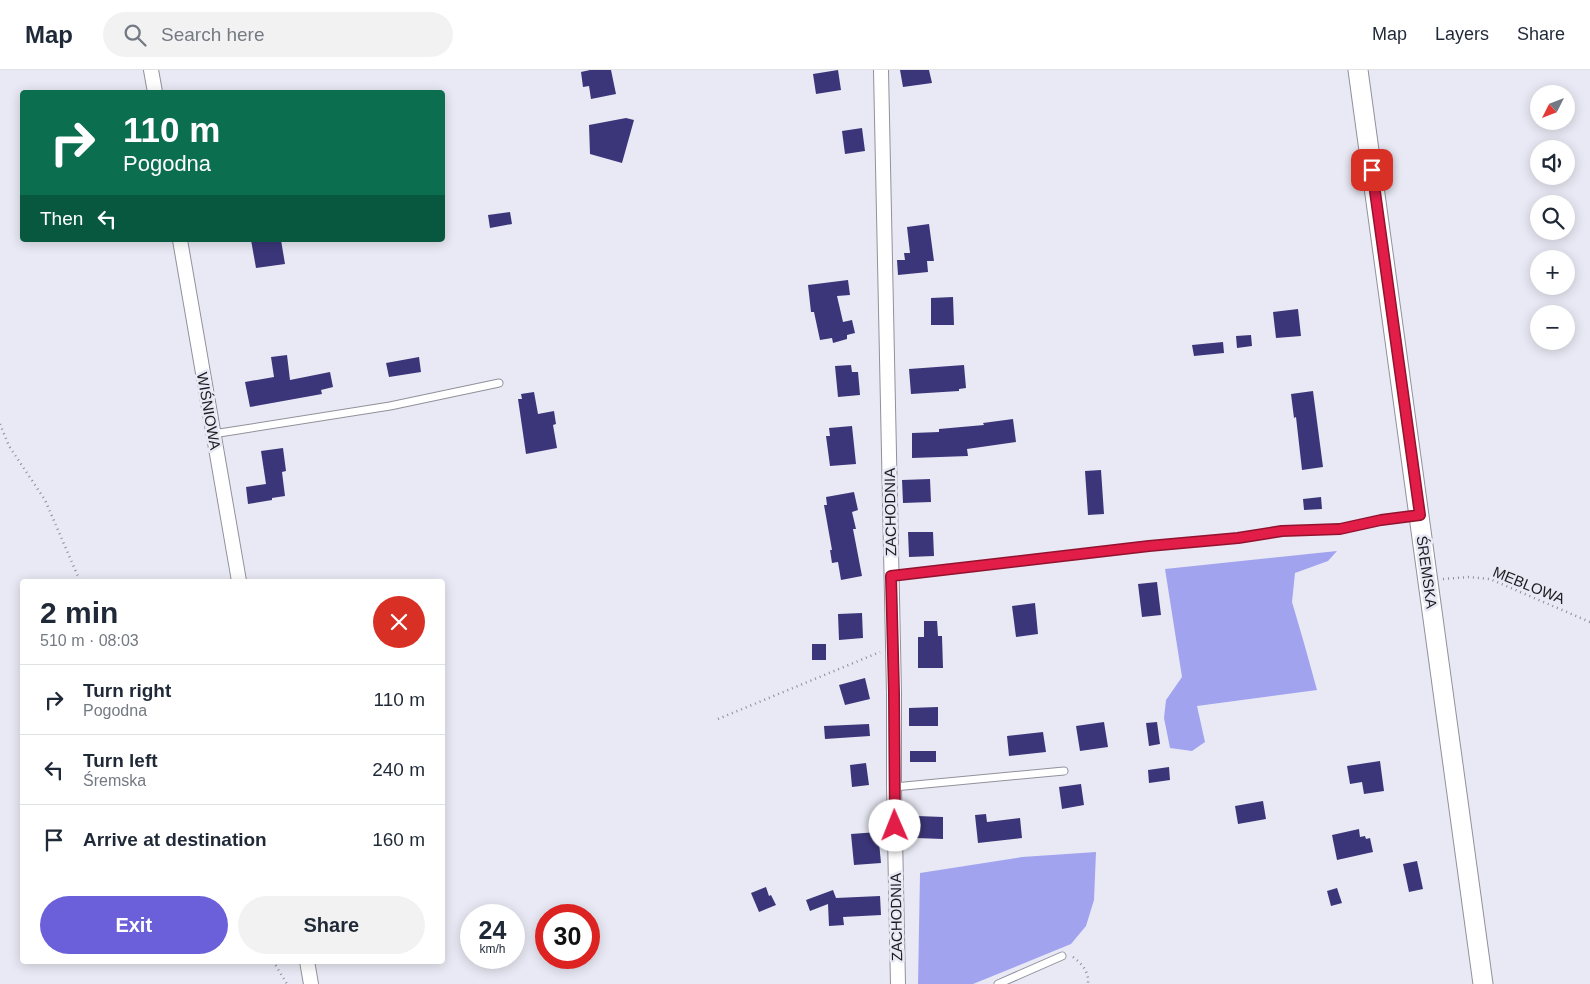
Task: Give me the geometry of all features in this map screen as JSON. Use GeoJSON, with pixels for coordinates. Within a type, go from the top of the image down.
{"type":"FeatureCollection","features":[{"type":"Feature","properties":{"kind":"main road","name":"ŚREMSKA"},"geometry":{"type":"LineString","coordinates":[[1358,70],[1483,984]]}},
{"type":"Feature","properties":{"kind":"street"},"geometry":{"type":"LineString","coordinates":[[151,70],[155,90]]}},
{"type":"Feature","properties":{"kind":"street","name":"ZACHODNIA"},"geometry":{"type":"LineString","coordinates":[[882,70],[898,984]]}},
{"type":"Feature","properties":{"kind":"street","name":"WIŚNIOWA"},"geometry":{"type":"LineString","coordinates":[[180,242],[239,579]]}},
{"type":"Feature","properties":{"kind":"street"},"geometry":{"type":"LineString","coordinates":[[308,964],[311,984]]}},
{"type":"Feature","properties":{"kind":"lane"},"geometry":{"type":"LineString","coordinates":[[213,434],[390,406],[499,383]]}},
{"type":"Feature","properties":{"kind":"lane"},"geometry":{"type":"LineString","coordinates":[[891,576],[1149,546],[1238,538],[1282,531],[1340,529],[1381,520],[1420,515]]}},
{"type":"Feature","properties":{"kind":"lane"},"geometry":{"type":"LineString","coordinates":[[894,787],[1064,771]]}},
{"type":"Feature","properties":{"kind":"lane"},"geometry":{"type":"LineString","coordinates":[[998,984],[1062,956]]}},
{"type":"Feature","properties":{"kind":"path"},"geometry":{"type":"LineString","coordinates":[[0,424],[9,446],[45,500],[79,579]]}},
{"type":"Feature","properties":{"kind":"path","name":"MEBLOWA"},"geometry":{"type":"LineString","coordinates":[[1428,580],[1470,576],[1490,579],[1590,622]]}},
{"type":"Feature","properties":{"kind":"path"},"geometry":{"type":"LineString","coordinates":[[718,719],[892,646]]}},
{"type":"Feature","properties":{"kind":"path"},"geometry":{"type":"LineString","coordinates":[[1062,956],[1072,956],[1083,964],[1088,984]]}},
{"type":"Feature","properties":{"kind":"path"},"geometry":{"type":"LineString","coordinates":[[275,964],[287,984]]}},
{"type":"Feature","properties":{"kind":"shaded area"},"geometry":{"type":"Polygon","coordinates":[[[1337,551],[1328,561],[1295,573],[1292,602],[1317,690],[1197,706],[1205,742],[1192,751],[1170,748],[1164,718],[1166,700],[1182,677],[1165,569],[1337,551]]]}},
{"type":"Feature","properties":{"kind":"shaded area"},"geometry":{"type":"Polygon","coordinates":[[[1096,852],[1094,900],[1086,926],[1071,944],[973,984],[918,984],[920,873],[1022,857],[1096,852]]]}},
{"type":"Feature","properties":{"kind":"building"},"geometry":{"type":"Polygon","coordinates":[[[611,70],[616,94],[591,99],[589,86],[583,87],[581,72],[611,70]]]}},
{"type":"Feature","properties":{"kind":"building"},"geometry":{"type":"Polygon","coordinates":[[[838,70],[841,90],[816,94],[813,74],[838,70]]]}},
{"type":"Feature","properties":{"kind":"building"},"geometry":{"type":"Polygon","coordinates":[[[900,70],[929,70],[932,83],[903,87],[900,70]]]}},
{"type":"Feature","properties":{"kind":"building"},"geometry":{"type":"Polygon","coordinates":[[[626,118],[634,120],[622,163],[590,154],[589,125],[626,118]]]}},
{"type":"Feature","properties":{"kind":"building"},"geometry":{"type":"Polygon","coordinates":[[[862,128],[865,151],[845,154],[842,131],[862,128]]]}},
{"type":"Feature","properties":{"kind":"building"},"geometry":{"type":"Polygon","coordinates":[[[510,212],[512,224],[490,228],[488,215],[510,212]]]}},
{"type":"Feature","properties":{"kind":"building"},"geometry":{"type":"Polygon","coordinates":[[[929,224],[934,261],[927,261],[928,272],[898,275],[897,260],[905,260],[904,253],[910,253],[907,227],[929,224]]]}},
{"type":"Feature","properties":{"kind":"building"},"geometry":{"type":"Polygon","coordinates":[[[251,242],[281,242],[285,264],[256,268],[251,242]]]}},
{"type":"Feature","properties":{"kind":"building"},"geometry":{"type":"Polygon","coordinates":[[[848,280],[850,295],[837,296],[843,322],[852,320],[855,333],[847,335],[847,339],[833,343],[832,338],[820,340],[814,312],[811,312],[808,285],[848,280]]]}},
{"type":"Feature","properties":{"kind":"building"},"geometry":{"type":"Polygon","coordinates":[[[953,297],[954,325],[931,325],[931,298],[953,297]]]}},
{"type":"Feature","properties":{"kind":"building"},"geometry":{"type":"Polygon","coordinates":[[[1298,309],[1301,336],[1276,338],[1273,312],[1298,309]]]}},
{"type":"Feature","properties":{"kind":"building"},"geometry":{"type":"Polygon","coordinates":[[[1251,335],[1252,346],[1237,348],[1236,336],[1251,335]]]}},
{"type":"Feature","properties":{"kind":"building"},"geometry":{"type":"Polygon","coordinates":[[[1223,342],[1224,353],[1194,356],[1192,345],[1223,342]]]}},
{"type":"Feature","properties":{"kind":"building"},"geometry":{"type":"Polygon","coordinates":[[[287,355],[290,380],[330,372],[333,387],[321,390],[322,394],[250,407],[245,382],[274,377],[271,357],[287,355]]]}},
{"type":"Feature","properties":{"kind":"building"},"geometry":{"type":"Polygon","coordinates":[[[419,357],[421,372],[389,377],[386,363],[419,357]]]}},
{"type":"Feature","properties":{"kind":"building"},"geometry":{"type":"Polygon","coordinates":[[[851,365],[852,372],[858,372],[860,395],[838,397],[835,366],[851,365]]]}},
{"type":"Feature","properties":{"kind":"building"},"geometry":{"type":"Polygon","coordinates":[[[964,365],[966,388],[959,389],[959,391],[911,394],[909,369],[964,365]]]}},
{"type":"Feature","properties":{"kind":"building"},"geometry":{"type":"Polygon","coordinates":[[[1313,391],[1323,467],[1302,470],[1296,417],[1294,418],[1291,394],[1313,391]]]}},
{"type":"Feature","properties":{"kind":"building"},"geometry":{"type":"Polygon","coordinates":[[[534,392],[538,414],[554,411],[556,424],[553,425],[557,448],[526,454],[518,399],[522,399],[521,394],[534,392]]]}},
{"type":"Feature","properties":{"kind":"building"},"geometry":{"type":"Polygon","coordinates":[[[1013,419],[1016,442],[967,449],[968,456],[912,458],[912,433],[939,432],[939,429],[984,425],[983,423],[1013,419]]]}},
{"type":"Feature","properties":{"kind":"building"},"geometry":{"type":"Polygon","coordinates":[[[852,426],[856,464],[830,466],[826,436],[830,436],[829,428],[852,426]]]}},
{"type":"Feature","properties":{"kind":"building"},"geometry":{"type":"Polygon","coordinates":[[[283,448],[286,471],[282,472],[285,496],[248,504],[246,487],[266,484],[261,451],[283,448]]]}},
{"type":"Feature","properties":{"kind":"building"},"geometry":{"type":"Polygon","coordinates":[[[1101,470],[1104,514],[1088,515],[1085,471],[1101,470]]]}},
{"type":"Feature","properties":{"kind":"building"},"geometry":{"type":"Polygon","coordinates":[[[930,479],[931,502],[903,503],[902,480],[930,479]]]}},
{"type":"Feature","properties":{"kind":"building"},"geometry":{"type":"Polygon","coordinates":[[[854,492],[858,510],[852,512],[856,529],[853,529],[862,576],[841,580],[838,562],[832,563],[830,550],[832,550],[824,505],[827,505],[826,497],[854,492]]]}},
{"type":"Feature","properties":{"kind":"building"},"geometry":{"type":"Polygon","coordinates":[[[1321,497],[1322,509],[1304,510],[1303,499],[1321,497]]]}},
{"type":"Feature","properties":{"kind":"building"},"geometry":{"type":"Polygon","coordinates":[[[908,532],[933,532],[934,556],[909,557],[908,532]]]}},
{"type":"Feature","properties":{"kind":"building"},"geometry":{"type":"Polygon","coordinates":[[[1157,582],[1161,615],[1142,617],[1138,584],[1157,582]]]}},
{"type":"Feature","properties":{"kind":"building"},"geometry":{"type":"Polygon","coordinates":[[[1035,603],[1038,634],[1016,637],[1012,606],[1035,603]]]}},
{"type":"Feature","properties":{"kind":"building"},"geometry":{"type":"Polygon","coordinates":[[[862,613],[863,638],[839,640],[838,614],[862,613]]]}},
{"type":"Feature","properties":{"kind":"building"},"geometry":{"type":"Polygon","coordinates":[[[924,621],[937,621],[938,636],[942,636],[943,668],[918,668],[918,637],[924,637],[924,621]]]}},
{"type":"Feature","properties":{"kind":"building"},"geometry":{"type":"Polygon","coordinates":[[[812,644],[826,644],[826,660],[812,660],[812,644]]]}},
{"type":"Feature","properties":{"kind":"building"},"geometry":{"type":"Polygon","coordinates":[[[865,678],[870,699],[845,705],[839,685],[865,678]]]}},
{"type":"Feature","properties":{"kind":"building"},"geometry":{"type":"Polygon","coordinates":[[[938,707],[938,726],[909,726],[909,708],[938,707]]]}},
{"type":"Feature","properties":{"kind":"building"},"geometry":{"type":"Polygon","coordinates":[[[1104,722],[1108,747],[1080,751],[1076,726],[1104,722]]]}},
{"type":"Feature","properties":{"kind":"building"},"geometry":{"type":"Polygon","coordinates":[[[1157,722],[1160,744],[1149,746],[1146,723],[1157,722]]]}},
{"type":"Feature","properties":{"kind":"building"},"geometry":{"type":"Polygon","coordinates":[[[869,724],[870,736],[825,739],[824,726],[869,724]]]}},
{"type":"Feature","properties":{"kind":"building"},"geometry":{"type":"Polygon","coordinates":[[[1043,732],[1046,752],[1009,756],[1007,736],[1043,732]]]}},
{"type":"Feature","properties":{"kind":"building"},"geometry":{"type":"Polygon","coordinates":[[[910,751],[936,751],[936,762],[910,762],[910,751]]]}},
{"type":"Feature","properties":{"kind":"building"},"geometry":{"type":"Polygon","coordinates":[[[1380,761],[1384,791],[1364,794],[1362,782],[1350,784],[1347,766],[1380,761]]]}},
{"type":"Feature","properties":{"kind":"building"},"geometry":{"type":"Polygon","coordinates":[[[866,763],[869,785],[852,787],[850,765],[866,763]]]}},
{"type":"Feature","properties":{"kind":"building"},"geometry":{"type":"Polygon","coordinates":[[[1169,767],[1170,780],[1149,783],[1148,770],[1169,767]]]}},
{"type":"Feature","properties":{"kind":"building"},"geometry":{"type":"Polygon","coordinates":[[[1081,784],[1084,805],[1062,809],[1059,787],[1081,784]]]}},
{"type":"Feature","properties":{"kind":"building"},"geometry":{"type":"Polygon","coordinates":[[[1263,801],[1266,819],[1238,824],[1235,806],[1263,801]]]}},
{"type":"Feature","properties":{"kind":"building"},"geometry":{"type":"Polygon","coordinates":[[[986,814],[987,822],[1020,818],[1022,838],[978,843],[975,815],[986,814]]]}},
{"type":"Feature","properties":{"kind":"building"},"geometry":{"type":"Polygon","coordinates":[[[917,816],[943,817],[943,839],[916,838],[917,816]]]}},
{"type":"Feature","properties":{"kind":"building"},"geometry":{"type":"Polygon","coordinates":[[[1359,829],[1360,837],[1370,838],[1373,852],[1337,860],[1332,835],[1359,829]]]}},
{"type":"Feature","properties":{"kind":"building"},"geometry":{"type":"Polygon","coordinates":[[[878,832],[881,863],[854,865],[851,834],[878,832]]]}},
{"type":"Feature","properties":{"kind":"building"},"geometry":{"type":"Polygon","coordinates":[[[1417,861],[1423,889],[1409,892],[1403,864],[1417,861]]]}},
{"type":"Feature","properties":{"kind":"building"},"geometry":{"type":"Polygon","coordinates":[[[766,887],[769,896],[771,895],[776,905],[759,912],[751,893],[766,887]]]}},
{"type":"Feature","properties":{"kind":"building"},"geometry":{"type":"Polygon","coordinates":[[[1337,888],[1342,903],[1331,906],[1327,891],[1337,888]]]}},
{"type":"Feature","properties":{"kind":"building"},"geometry":{"type":"Polygon","coordinates":[[[833,890],[836,898],[880,896],[881,915],[843,917],[844,925],[829,926],[828,904],[810,911],[806,900],[833,890]]]}},
{"type":"Feature","properties":{"kind":"route"},"geometry":{"type":"LineString","coordinates":[[895,826],[891,576],[1149,546],[1238,538],[1282,531],[1340,529],[1381,520],[1420,515],[1372,170]]}}]}
